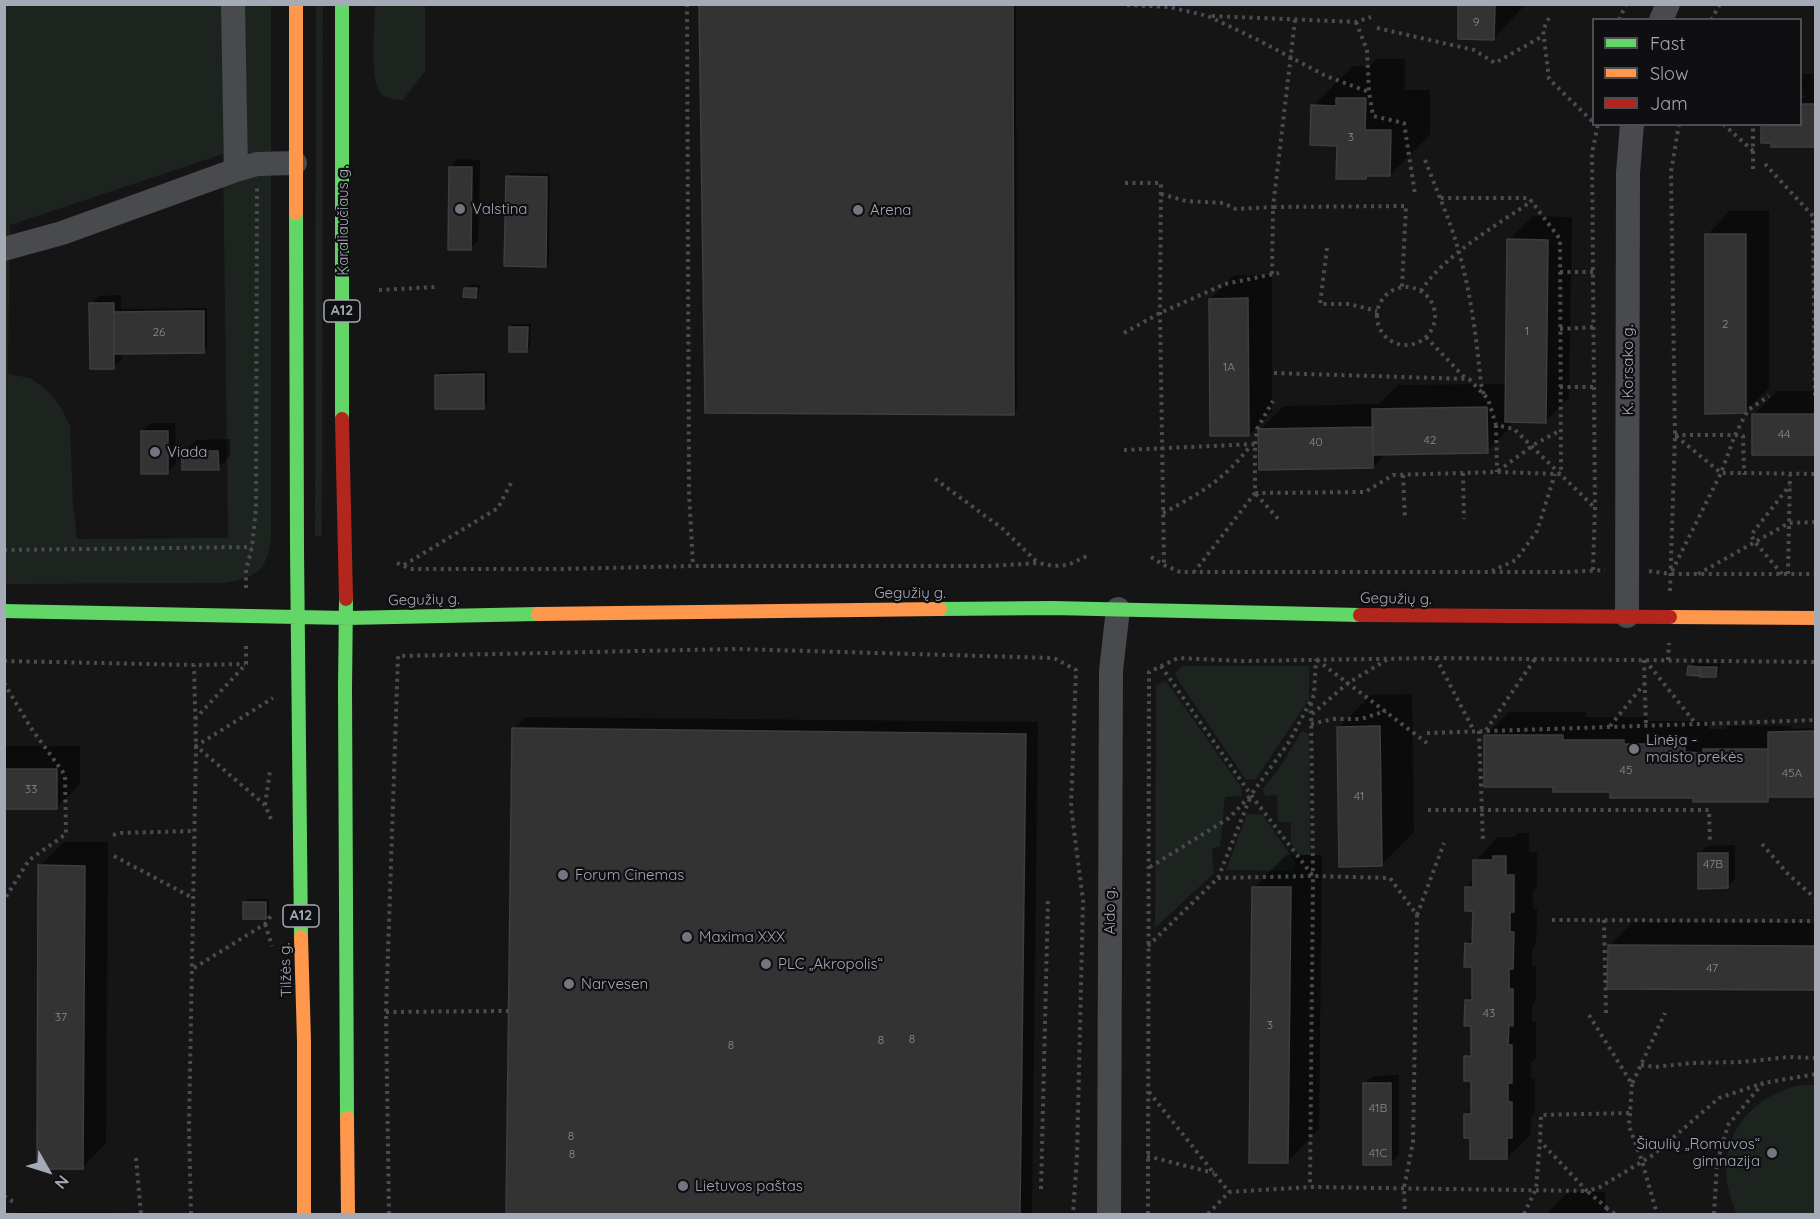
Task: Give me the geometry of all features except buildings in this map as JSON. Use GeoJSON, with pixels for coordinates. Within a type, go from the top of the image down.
{"type":"FeatureCollection","features":[{"type":"Feature","properties":{"kind":"main road","name":"A12"},"geometry":{"type":"LineString","coordinates":[[296,4],[298,617]]}},
{"type":"Feature","properties":{"kind":"main road","name":"Karaliaučiaus g."},"geometry":{"type":"LineString","coordinates":[[342,4],[342,440],[347,618]]}},
{"type":"Feature","properties":{"kind":"main road","name":"Gegužių g."},"geometry":{"type":"LineString","coordinates":[[4,611],[347,618],[742,610],[1118,609],[1253,614],[1815,618]]}},
{"type":"Feature","properties":{"kind":"main road","name":"Tilžės g."},"geometry":{"type":"LineString","coordinates":[[298,617],[304,1215]]}},
{"type":"Feature","properties":{"kind":"main road","name":"A12"},"geometry":{"type":"LineString","coordinates":[[347,618],[345,701],[348,1215]]}},
{"type":"Feature","properties":{"kind":"street"},"geometry":{"type":"LineString","coordinates":[[233,4],[247,167]]}},
{"type":"Feature","properties":{"kind":"street"},"geometry":{"type":"LineString","coordinates":[[1662,18],[1668,4]]}},
{"type":"Feature","properties":{"kind":"street","name":"K. Korsako g."},"geometry":{"type":"LineString","coordinates":[[1627,616],[1628,173],[1632,126]]}},
{"type":"Feature","properties":{"kind":"street"},"geometry":{"type":"LineString","coordinates":[[4,249],[62,233],[247,167],[295,163]]}},
{"type":"Feature","properties":{"kind":"street","name":"Aido g."},"geometry":{"type":"LineString","coordinates":[[1109,1215],[1111,671],[1118,609]]}},
{"type":"Feature","properties":{"kind":"path"},"geometry":{"type":"LineString","coordinates":[[687,4],[689,493],[693,566]]}},
{"type":"Feature","properties":{"kind":"path"},"geometry":{"type":"LineString","coordinates":[[1620,18],[1626,4]]}},
{"type":"Feature","properties":{"kind":"path"},"geometry":{"type":"LineString","coordinates":[[1712,18],[1720,4]]}},
{"type":"Feature","properties":{"kind":"path"},"geometry":{"type":"LineString","coordinates":[[1127,5],[1169,7],[1208,16],[1356,22],[1371,17]]}},
{"type":"Feature","properties":{"kind":"path"},"geometry":{"type":"LineString","coordinates":[[1208,16],[1326,76],[1369,92]]}},
{"type":"Feature","properties":{"kind":"path"},"geometry":{"type":"LineString","coordinates":[[1549,18],[1543,30],[1549,80],[1592,120]]}},
{"type":"Feature","properties":{"kind":"path"},"geometry":{"type":"LineString","coordinates":[[1272,274],[1273,207],[1295,20]]}},
{"type":"Feature","properties":{"kind":"path"},"geometry":{"type":"LineString","coordinates":[[1356,22],[1366,50],[1373,116],[1404,123],[1415,194]]}},
{"type":"Feature","properties":{"kind":"path"},"geometry":{"type":"LineString","coordinates":[[1377,28],[1474,50],[1495,63],[1544,36]]}},
{"type":"Feature","properties":{"kind":"path"},"geometry":{"type":"LineString","coordinates":[[1151,557],[1180,572],[1567,572],[1593,570],[1595,508],[1592,153],[1596,126]]}},
{"type":"Feature","properties":{"kind":"path"},"geometry":{"type":"LineString","coordinates":[[1669,617],[1675,435],[1671,172],[1679,126]]}},
{"type":"Feature","properties":{"kind":"path"},"geometry":{"type":"LineString","coordinates":[[1725,126],[1753,151]]}},
{"type":"Feature","properties":{"kind":"path"},"geometry":{"type":"LineString","coordinates":[[1753,169],[1754,126]]}},
{"type":"Feature","properties":{"kind":"path"},"geometry":{"type":"LineString","coordinates":[[1425,160],[1455,234],[1467,275],[1484,395]]}},
{"type":"Feature","properties":{"kind":"path"},"geometry":{"type":"LineString","coordinates":[[1766,164],[1814,216],[1815,397]]}},
{"type":"Feature","properties":{"kind":"path"},"geometry":{"type":"LineString","coordinates":[[247,167],[256,508],[252,547],[246,570],[247,616]]}},
{"type":"Feature","properties":{"kind":"path"},"geometry":{"type":"LineString","coordinates":[[1125,183],[1161,183],[1161,449],[1164,565]]}},
{"type":"Feature","properties":{"kind":"path"},"geometry":{"type":"LineString","coordinates":[[1161,194],[1186,201],[1223,203],[1236,209],[1406,206],[1402,287]]}},
{"type":"Feature","properties":{"kind":"path"},"geometry":{"type":"LineString","coordinates":[[1440,198],[1529,198],[1560,239],[1561,430],[1558,474],[1537,531],[1516,560],[1489,572]]}},
{"type":"Feature","properties":{"kind":"path"},"geometry":{"type":"LineString","coordinates":[[1421,291],[1430,277],[1459,251],[1532,201]]}},
{"type":"Feature","properties":{"kind":"path"},"geometry":{"type":"LineString","coordinates":[[1327,248],[1320,304],[1349,304],[1377,311]]}},
{"type":"Feature","properties":{"kind":"path"},"geometry":{"type":"LineString","coordinates":[[1560,272],[1593,272]]}},
{"type":"Feature","properties":{"kind":"path"},"geometry":{"type":"LineString","coordinates":[[1124,333],[1160,313],[1225,284],[1279,273]]}},
{"type":"Feature","properties":{"kind":"path"},"geometry":{"type":"LineString","coordinates":[[379,290],[435,287]]}},
{"type":"Feature","properties":{"kind":"path"},"geometry":{"type":"LineString","coordinates":[[1402,287],[1412,287],[1429,297],[1436,315],[1434,325],[1426,337],[1414,344],[1404,346],[1386,338],[1377,321],[1380,302],[1386,295],[1402,287]]}},
{"type":"Feature","properties":{"kind":"path"},"geometry":{"type":"LineString","coordinates":[[1560,329],[1594,327]]}},
{"type":"Feature","properties":{"kind":"path"},"geometry":{"type":"LineString","coordinates":[[1426,337],[1465,379]]}},
{"type":"Feature","properties":{"kind":"path"},"geometry":{"type":"LineString","coordinates":[[1274,373],[1469,379],[1488,399],[1496,425],[1497,472]]}},
{"type":"Feature","properties":{"kind":"path"},"geometry":{"type":"LineString","coordinates":[[1560,387],[1594,387]]}},
{"type":"Feature","properties":{"kind":"path"},"geometry":{"type":"LineString","coordinates":[[1671,574],[1721,473],[1735,435],[1748,410],[1769,396]]}},
{"type":"Feature","properties":{"kind":"path"},"geometry":{"type":"LineString","coordinates":[[1273,401],[1257,429],[1253,445],[1255,493],[1279,520]]}},
{"type":"Feature","properties":{"kind":"path"},"geometry":{"type":"LineString","coordinates":[[1496,425],[1514,429],[1595,508]]}},
{"type":"Feature","properties":{"kind":"path"},"geometry":{"type":"LineString","coordinates":[[1497,472],[1561,430]]}},
{"type":"Feature","properties":{"kind":"path"},"geometry":{"type":"LineString","coordinates":[[1675,435],[1743,436],[1744,473]]}},
{"type":"Feature","properties":{"kind":"path"},"geometry":{"type":"LineString","coordinates":[[1675,435],[1721,473],[1815,474]]}},
{"type":"Feature","properties":{"kind":"path"},"geometry":{"type":"LineString","coordinates":[[1124,450],[1253,445]]}},
{"type":"Feature","properties":{"kind":"path"},"geometry":{"type":"LineString","coordinates":[[1163,513],[1203,492],[1226,473],[1253,445]]}},
{"type":"Feature","properties":{"kind":"path"},"geometry":{"type":"LineString","coordinates":[[1255,493],[1365,492],[1393,475],[1497,472],[1558,474]]}},
{"type":"Feature","properties":{"kind":"path"},"geometry":{"type":"LineString","coordinates":[[1463,473],[1464,519]]}},
{"type":"Feature","properties":{"kind":"path"},"geometry":{"type":"LineString","coordinates":[[1403,475],[1404,519]]}},
{"type":"Feature","properties":{"kind":"path"},"geometry":{"type":"LineString","coordinates":[[1788,574],[1790,475]]}},
{"type":"Feature","properties":{"kind":"path"},"geometry":{"type":"LineString","coordinates":[[935,479],[1003,529],[1039,563]]}},
{"type":"Feature","properties":{"kind":"path"},"geometry":{"type":"LineString","coordinates":[[404,566],[498,508],[511,483]]}},
{"type":"Feature","properties":{"kind":"path"},"geometry":{"type":"LineString","coordinates":[[1782,574],[1751,535],[1790,484]]}},
{"type":"Feature","properties":{"kind":"path"},"geometry":{"type":"LineString","coordinates":[[1194,571],[1255,493]]}},
{"type":"Feature","properties":{"kind":"path"},"geometry":{"type":"LineString","coordinates":[[1698,574],[1789,523],[1815,522]]}},
{"type":"Feature","properties":{"kind":"path"},"geometry":{"type":"LineString","coordinates":[[4,550],[252,547]]}},
{"type":"Feature","properties":{"kind":"path"},"geometry":{"type":"LineString","coordinates":[[397,563],[411,569],[992,566],[1039,563],[1053,566],[1068,565],[1087,556]]}},
{"type":"Feature","properties":{"kind":"path"},"geometry":{"type":"LineString","coordinates":[[1671,574],[1815,574]]}},
{"type":"Feature","properties":{"kind":"path"},"geometry":{"type":"LineString","coordinates":[[389,1215],[386,1012],[398,656],[737,649],[1054,658],[1076,670],[1071,807],[1083,900],[1077,1156],[1073,1215]]}},
{"type":"Feature","properties":{"kind":"path"},"geometry":{"type":"LineString","coordinates":[[1148,1215],[1149,672],[1178,658],[1242,661],[1436,658],[1815,662]]}},
{"type":"Feature","properties":{"kind":"path"},"geometry":{"type":"LineString","coordinates":[[1311,714],[1348,683],[1389,658]]}},
{"type":"Feature","properties":{"kind":"path"},"geometry":{"type":"LineString","coordinates":[[1436,658],[1477,731],[1483,842]]}},
{"type":"Feature","properties":{"kind":"path"},"geometry":{"type":"LineString","coordinates":[[1317,659],[1427,743]]}},
{"type":"Feature","properties":{"kind":"path"},"geometry":{"type":"LineString","coordinates":[[1149,867],[1229,818],[1251,795],[1289,741],[1314,695],[1317,659]]}},
{"type":"Feature","properties":{"kind":"path"},"geometry":{"type":"LineString","coordinates":[[1486,731],[1535,659]]}},
{"type":"Feature","properties":{"kind":"path"},"geometry":{"type":"LineString","coordinates":[[1644,660],[1646,726]]}},
{"type":"Feature","properties":{"kind":"path"},"geometry":{"type":"LineString","coordinates":[[1644,660],[1696,724]]}},
{"type":"Feature","properties":{"kind":"path"},"geometry":{"type":"LineString","coordinates":[[4,661],[246,664],[195,719]]}},
{"type":"Feature","properties":{"kind":"path"},"geometry":{"type":"LineString","coordinates":[[191,1215],[189,1126],[196,746],[194,665]]}},
{"type":"Feature","properties":{"kind":"path"},"geometry":{"type":"LineString","coordinates":[[1161,666],[1251,795],[1313,876]]}},
{"type":"Feature","properties":{"kind":"path"},"geometry":{"type":"LineString","coordinates":[[1609,727],[1645,682]]}},
{"type":"Feature","properties":{"kind":"path"},"geometry":{"type":"LineString","coordinates":[[4,683],[31,728],[65,775],[66,834],[29,860],[4,900]]}},
{"type":"Feature","properties":{"kind":"path"},"geometry":{"type":"LineString","coordinates":[[196,746],[280,693]]}},
{"type":"Feature","properties":{"kind":"path"},"geometry":{"type":"LineString","coordinates":[[1310,1187],[1313,876],[1311,701]]}},
{"type":"Feature","properties":{"kind":"path"},"geometry":{"type":"LineString","coordinates":[[1311,724],[1334,719],[1361,719],[1386,711]]}},
{"type":"Feature","properties":{"kind":"path"},"geometry":{"type":"LineString","coordinates":[[1427,733],[1815,720]]}},
{"type":"Feature","properties":{"kind":"path"},"geometry":{"type":"LineString","coordinates":[[196,746],[265,805],[273,825]]}},
{"type":"Feature","properties":{"kind":"path"},"geometry":{"type":"LineString","coordinates":[[1148,947],[1218,878],[1251,795]]}},
{"type":"Feature","properties":{"kind":"path"},"geometry":{"type":"LineString","coordinates":[[1428,810],[1709,810],[1710,843]]}},
{"type":"Feature","properties":{"kind":"path"},"geometry":{"type":"LineString","coordinates":[[113,835],[121,832],[194,831]]}},
{"type":"Feature","properties":{"kind":"path"},"geometry":{"type":"LineString","coordinates":[[1405,1215],[1404,1188],[1413,1142],[1417,915],[1444,843]]}},
{"type":"Feature","properties":{"kind":"path"},"geometry":{"type":"LineString","coordinates":[[1762,844],[1788,874],[1815,899]]}},
{"type":"Feature","properties":{"kind":"path"},"geometry":{"type":"LineString","coordinates":[[114,856],[193,898]]}},
{"type":"Feature","properties":{"kind":"path"},"geometry":{"type":"LineString","coordinates":[[1218,878],[1313,876],[1390,878],[1417,915]]}},
{"type":"Feature","properties":{"kind":"path"},"geometry":{"type":"LineString","coordinates":[[1041,1189],[1048,898]]}},
{"type":"Feature","properties":{"kind":"path"},"geometry":{"type":"LineString","coordinates":[[193,968],[266,924],[278,907]]}},
{"type":"Feature","properties":{"kind":"path"},"geometry":{"type":"LineString","coordinates":[[1552,920],[1815,921]]}},
{"type":"Feature","properties":{"kind":"path"},"geometry":{"type":"LineString","coordinates":[[1604,920],[1606,1014]]}},
{"type":"Feature","properties":{"kind":"path"},"geometry":{"type":"LineString","coordinates":[[386,1012],[508,1011]]}},
{"type":"Feature","properties":{"kind":"path"},"geometry":{"type":"LineString","coordinates":[[1657,1215],[1642,1161],[1629,1126],[1632,1084],[1665,1014]]}},
{"type":"Feature","properties":{"kind":"path"},"geometry":{"type":"LineString","coordinates":[[1589,1015],[1632,1084]]}},
{"type":"Feature","properties":{"kind":"path"},"geometry":{"type":"LineString","coordinates":[[1641,1065],[1655,1067],[1789,1057],[1815,1058]]}},
{"type":"Feature","properties":{"kind":"path"},"geometry":{"type":"LineString","coordinates":[[1208,1215],[1229,1192],[1310,1187],[1587,1191],[1600,1187],[1653,1155],[1719,1098],[1763,1083],[1815,1074]]}},
{"type":"Feature","properties":{"kind":"path"},"geometry":{"type":"LineString","coordinates":[[1714,1215],[1717,1163],[1728,1125],[1763,1083]]}},
{"type":"Feature","properties":{"kind":"path"},"geometry":{"type":"LineString","coordinates":[[1149,1091],[1229,1192]]}},
{"type":"Feature","properties":{"kind":"path"},"geometry":{"type":"LineString","coordinates":[[1524,1215],[1536,1189],[1541,1115],[1630,1113]]}},
{"type":"Feature","properties":{"kind":"path"},"geometry":{"type":"LineString","coordinates":[[1540,1141],[1587,1191],[1615,1215]]}},
{"type":"Feature","properties":{"kind":"path"},"geometry":{"type":"LineString","coordinates":[[1147,1156],[1215,1174]]}},
{"type":"Feature","properties":{"kind":"path"},"geometry":{"type":"LineString","coordinates":[[136,1158],[141,1215]]}},
{"type":"Feature","properties":{"kind":"path"},"geometry":{"type":"LineString","coordinates":[[4,1196],[15,1203]]}},
{"type":"Feature","properties":{"kind":"path"},"geometry":{"type":"LineString","coordinates":[[1606,1207],[1606,1215]]}},
{"type":"Feature","properties":{"kind":"shaded area"},"geometry":{"type":"Polygon","coordinates":[[[323,4],[322,536],[315,536],[316,5],[323,4]]]}},
{"type":"Feature","properties":{"kind":"shaded area"},"geometry":{"type":"Polygon","coordinates":[[[4,5],[271,5],[271,537],[267,557],[263,565],[252,575],[224,583],[5,584],[4,5]],[[223,154],[10,225],[8,374],[30,378],[45,388],[60,406],[70,426],[73,505],[77,539],[228,538],[223,154]]]}},
{"type":"Feature","properties":{"kind":"shaded area"},"geometry":{"type":"Polygon","coordinates":[[[375,5],[425,5],[425,71],[403,100],[386,97],[377,87],[374,65],[375,5]]]}},
{"type":"Feature","properties":{"kind":"shaded area"},"geometry":{"type":"Polygon","coordinates":[[[1183,666],[1309,666],[1309,699],[1256,779],[1246,780],[1176,677],[1176,672],[1183,666]]]}},
{"type":"Feature","properties":{"kind":"shaded area"},"geometry":{"type":"Polygon","coordinates":[[[1166,681],[1241,787],[1242,796],[1225,797],[1220,846],[1212,849],[1214,873],[1155,928],[1156,685],[1166,681]]]}},
{"type":"Feature","properties":{"kind":"shaded area"},"geometry":{"type":"Polygon","coordinates":[[[1302,731],[1309,734],[1310,855],[1299,855],[1291,843],[1291,822],[1278,822],[1277,795],[1265,796],[1263,788],[1278,770],[1302,731]]]}},
{"type":"Feature","properties":{"kind":"shaded area"},"geometry":{"type":"Polygon","coordinates":[[[1247,814],[1263,815],[1296,864],[1293,871],[1226,870],[1247,814]]]}},
{"type":"Feature","properties":{"kind":"shaded area","name":"Šiaulių „Romuvos“ gimnazija"},"geometry":{"type":"Polygon","coordinates":[[[1800,1085],[1815,1085],[1815,1214],[1737,1214],[1729,1192],[1726,1171],[1728,1151],[1734,1133],[1745,1117],[1759,1104],[1778,1093],[1800,1085]]]}},
{"type":"Feature","properties":{"kind":"traffic: fast"},"geometry":{"type":"LineString","coordinates":[[342,4],[342,419]]}},
{"type":"Feature","properties":{"kind":"traffic: fast"},"geometry":{"type":"LineString","coordinates":[[296,213],[301,937]]}},
{"type":"Feature","properties":{"kind":"traffic: fast"},"geometry":{"type":"LineString","coordinates":[[346,599],[347,1118]]}},
{"type":"Feature","properties":{"kind":"traffic: fast"},"geometry":{"type":"LineString","coordinates":[[940,609],[1053,608],[1360,615]]}},
{"type":"Feature","properties":{"kind":"traffic: fast"},"geometry":{"type":"LineString","coordinates":[[4,611],[347,618],[538,614]]}},
{"type":"Feature","properties":{"kind":"traffic: slow"},"geometry":{"type":"LineString","coordinates":[[296,4],[296,213]]}},
{"type":"Feature","properties":{"kind":"traffic: slow"},"geometry":{"type":"LineString","coordinates":[[538,614],[940,609]]}},
{"type":"Feature","properties":{"kind":"traffic: slow"},"geometry":{"type":"LineString","coordinates":[[1670,617],[1816,618]]}},
{"type":"Feature","properties":{"kind":"traffic: slow"},"geometry":{"type":"LineString","coordinates":[[301,937],[304,1041],[304,1214]]}},
{"type":"Feature","properties":{"kind":"traffic: slow"},"geometry":{"type":"LineString","coordinates":[[347,1118],[348,1214]]}},
{"type":"Feature","properties":{"kind":"traffic: jam"},"geometry":{"type":"LineString","coordinates":[[342,419],[346,599]]}},
{"type":"Feature","properties":{"kind":"traffic: jam"},"geometry":{"type":"LineString","coordinates":[[1360,615],[1670,617]]}},
{"type":"Feature","properties":{"kind":"place","name":"Valstina"},"geometry":{"type":"Point","coordinates":[460,209]}},
{"type":"Feature","properties":{"kind":"place","name":"Arena"},"geometry":{"type":"Point","coordinates":[858,210]}},
{"type":"Feature","properties":{"kind":"place","name":"Viada"},"geometry":{"type":"Point","coordinates":[155,452]}},
{"type":"Feature","properties":{"kind":"place","name":"Linėja - maisto prekės"},"geometry":{"type":"Point","coordinates":[1634,749]}},
{"type":"Feature","properties":{"kind":"place","name":"Forum Cinemas"},"geometry":{"type":"Point","coordinates":[563,875]}},
{"type":"Feature","properties":{"kind":"place","name":"Maxima XXX"},"geometry":{"type":"Point","coordinates":[687,937]}},
{"type":"Feature","properties":{"kind":"place","name":"PLC „Akropolis“"},"geometry":{"type":"Point","coordinates":[766,964]}},
{"type":"Feature","properties":{"kind":"place","name":"Narvesen"},"geometry":{"type":"Point","coordinates":[569,984]}},
{"type":"Feature","properties":{"kind":"place","name":"Šiaulių „Romuvos“ gimnazija"},"geometry":{"type":"Point","coordinates":[1772,1153]}},
{"type":"Feature","properties":{"kind":"place","name":"Lietuvos paštas"},"geometry":{"type":"Point","coordinates":[683,1186]}}]}
